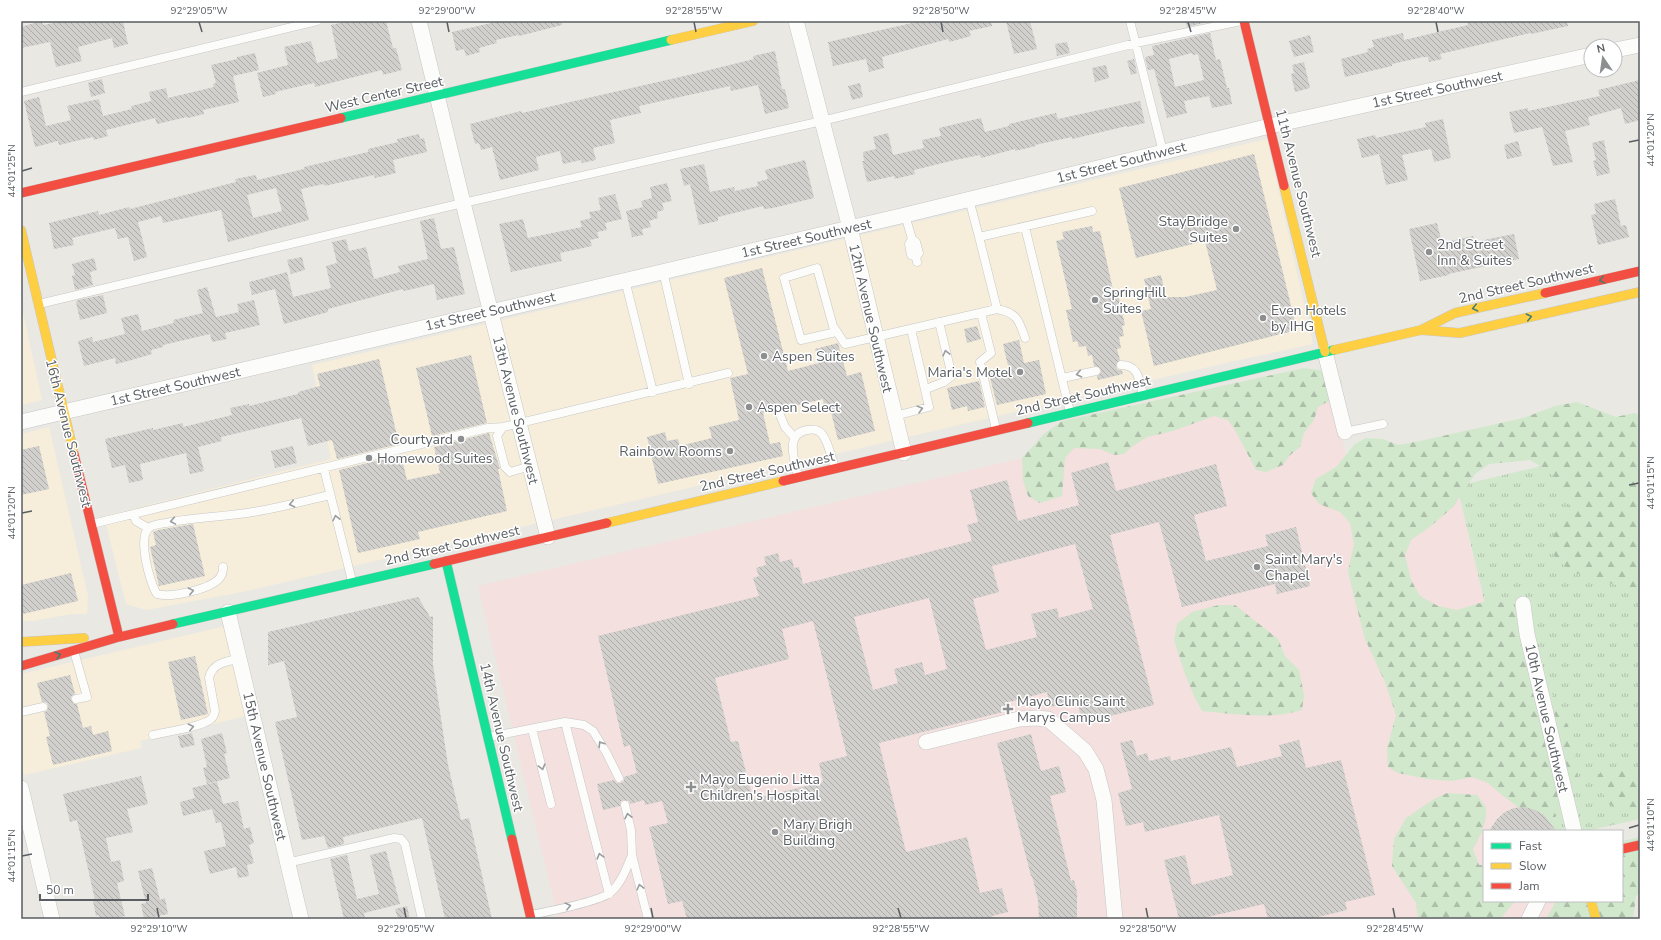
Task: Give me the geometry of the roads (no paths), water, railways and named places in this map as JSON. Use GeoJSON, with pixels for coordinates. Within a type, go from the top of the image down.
{"type":"FeatureCollection","features":[{"type":"Feature","properties":{"kind":"main road","name":"West Center Street"},"geometry":{"type":"LineString","coordinates":[[21,193],[753,21]]}},
{"type":"Feature","properties":{"kind":"main road","name":"11th Avenue Southwest"},"geometry":{"type":"LineString","coordinates":[[1244,21],[1325,352]]}},
{"type":"Feature","properties":{"kind":"main road","name":"16th Avenue Southwest"},"geometry":{"type":"LineString","coordinates":[[21,230],[64,412],[120,637]]}},
{"type":"Feature","properties":{"kind":"main road","name":"2nd Street Southwest"},"geometry":{"type":"LineString","coordinates":[[21,666],[120,637],[1422,330],[1455,313],[1640,271]]}},
{"type":"Feature","properties":{"kind":"main road","name":"2nd Street Southwest"},"geometry":{"type":"LineString","coordinates":[[1422,330],[1460,333],[1640,292]]}},
{"type":"Feature","properties":{"kind":"main road","name":"14th Avenue Southwest"},"geometry":{"type":"LineString","coordinates":[[446,561],[531,917]]}},
{"type":"Feature","properties":{"kind":"main road","name":"2nd Street Southwest"},"geometry":{"type":"LineString","coordinates":[[21,642],[120,637]]}},
{"type":"Feature","properties":{"kind":"main road"},"geometry":{"type":"LineString","coordinates":[[1623,849],[1640,845]]}},
{"type":"Feature","properties":{"kind":"main road"},"geometry":{"type":"LineString","coordinates":[[1592,902],[1596,919]]}},
{"type":"Feature","properties":{"kind":"street","name":"13th Avenue Southwest"},"geometry":{"type":"LineString","coordinates":[[420,21],[437,96],[548,537]]}},
{"type":"Feature","properties":{"kind":"street","name":"12th Avenue Southwest"},"geometry":{"type":"LineString","coordinates":[[796,21],[850,228],[904,453]]}},
{"type":"Feature","properties":{"kind":"street"},"geometry":{"type":"LineString","coordinates":[[1623,48],[1640,45]]}},
{"type":"Feature","properties":{"kind":"street","name":"1st Street Southwest"},"geometry":{"type":"LineString","coordinates":[[21,422],[905,215],[1270,126],[1583,57]]}},
{"type":"Feature","properties":{"kind":"street"},"geometry":{"type":"LineString","coordinates":[[1325,352],[1345,432]]}},
{"type":"Feature","properties":{"kind":"street","name":"10th Avenue Southwest"},"geometry":{"type":"LineString","coordinates":[[1523,604],[1527,634],[1574,830]]}},
{"type":"Feature","properties":{"kind":"street","name":"15th Avenue Southwest"},"geometry":{"type":"LineString","coordinates":[[228,612],[301,919]]}},
{"type":"Feature","properties":{"kind":"street"},"geometry":{"type":"LineString","coordinates":[[926,742],[1019,719],[1035,718],[1048,719],[1085,751],[1096,769],[1104,800],[1115,919]]}},
{"type":"Feature","properties":{"kind":"street"},"geometry":{"type":"LineString","coordinates":[[21,788],[52,919]]}},
{"type":"Feature","properties":{"kind":"street"},"geometry":{"type":"LineString","coordinates":[[1529,919],[1538,902]]}},
{"type":"Feature","properties":{"kind":"lane"},"geometry":{"type":"LineString","coordinates":[[21,92],[317,21]]}},
{"type":"Feature","properties":{"kind":"lane"},"geometry":{"type":"LineString","coordinates":[[1130,21],[1163,152]]}},
{"type":"Feature","properties":{"kind":"lane"},"geometry":{"type":"LineString","coordinates":[[39,304],[464,203],[822,121],[1136,44],[1241,21]]}},
{"type":"Feature","properties":{"kind":"lane"},"geometry":{"type":"LineString","coordinates":[[969,199],[997,309]]}},
{"type":"Feature","properties":{"kind":"lane"},"geometry":{"type":"LineString","coordinates":[[979,236],[1092,211]]}},
{"type":"Feature","properties":{"kind":"lane"},"geometry":{"type":"LineString","coordinates":[[905,215],[912,239],[916,242],[919,253],[916,260]]}},
{"type":"Feature","properties":{"kind":"lane"},"geometry":{"type":"LineString","coordinates":[[1025,226],[1071,413]]}},
{"type":"Feature","properties":{"kind":"lane"},"geometry":{"type":"LineString","coordinates":[[836,332],[801,340],[784,278],[817,268],[836,332],[845,344],[997,309],[1009,311],[1019,320],[1025,338]]}},
{"type":"Feature","properties":{"kind":"lane"},"geometry":{"type":"LineString","coordinates":[[663,271],[689,384]]}},
{"type":"Feature","properties":{"kind":"lane"},"geometry":{"type":"LineString","coordinates":[[626,280],[653,392]]}},
{"type":"Feature","properties":{"kind":"lane"},"geometry":{"type":"LineString","coordinates":[[982,313],[991,353],[980,362],[996,430]]}},
{"type":"Feature","properties":{"kind":"lane"},"geometry":{"type":"LineString","coordinates":[[926,389],[944,382],[952,376],[939,322]]}},
{"type":"Feature","properties":{"kind":"lane"},"geometry":{"type":"LineString","coordinates":[[895,416],[929,407],[911,329]]}},
{"type":"Feature","properties":{"kind":"lane"},"geometry":{"type":"LineString","coordinates":[[1121,365],[1129,365],[1133,368],[1137,374],[1143,395]]}},
{"type":"Feature","properties":{"kind":"lane"},"geometry":{"type":"LineString","coordinates":[[1062,378],[1096,371]]}},
{"type":"Feature","properties":{"kind":"lane"},"geometry":{"type":"LineString","coordinates":[[92,524],[324,469],[488,428],[503,427],[689,384],[728,373]]}},
{"type":"Feature","properties":{"kind":"lane"},"geometry":{"type":"LineString","coordinates":[[778,410],[786,427],[794,437]]}},
{"type":"Feature","properties":{"kind":"lane"},"geometry":{"type":"LineString","coordinates":[[1345,432],[1383,424]]}},
{"type":"Feature","properties":{"kind":"lane"},"geometry":{"type":"LineString","coordinates":[[503,427],[497,436],[505,467],[510,472],[530,466]]}},
{"type":"Feature","properties":{"kind":"lane"},"geometry":{"type":"LineString","coordinates":[[798,478],[793,444],[794,437],[807,430],[814,429],[820,432],[825,438],[835,469]]}},
{"type":"Feature","properties":{"kind":"lane"},"geometry":{"type":"LineString","coordinates":[[324,469],[341,541],[353,583]]}},
{"type":"Feature","properties":{"kind":"lane"},"geometry":{"type":"LineString","coordinates":[[223,567],[221,576],[215,582],[200,589],[174,595],[157,594],[150,579],[145,555],[145,534],[148,528],[156,525],[202,517],[255,512],[330,495]]}},
{"type":"Feature","properties":{"kind":"lane"},"geometry":{"type":"LineString","coordinates":[[133,514],[136,521],[148,528]]}},
{"type":"Feature","properties":{"kind":"lane"},"geometry":{"type":"LineString","coordinates":[[74,650],[87,697],[76,700]]}},
{"type":"Feature","properties":{"kind":"lane"},"geometry":{"type":"LineString","coordinates":[[153,735],[196,725],[210,720],[214,716],[215,711],[210,674],[223,662],[239,659]]}},
{"type":"Feature","properties":{"kind":"lane"},"geometry":{"type":"LineString","coordinates":[[21,712],[43,707]]}},
{"type":"Feature","properties":{"kind":"lane"},"geometry":{"type":"LineString","coordinates":[[488,737],[565,722],[584,725],[593,732],[606,752],[619,778]]}},
{"type":"Feature","properties":{"kind":"lane"},"geometry":{"type":"LineString","coordinates":[[565,722],[610,894]]}},
{"type":"Feature","properties":{"kind":"lane"},"geometry":{"type":"LineString","coordinates":[[532,729],[551,804]]}},
{"type":"Feature","properties":{"kind":"lane"},"geometry":{"type":"LineString","coordinates":[[625,805],[630,830],[632,855],[648,919]]}},
{"type":"Feature","properties":{"kind":"lane"},"geometry":{"type":"LineString","coordinates":[[287,863],[394,838],[401,839],[405,844],[422,919]]}},
{"type":"Feature","properties":{"kind":"lane"},"geometry":{"type":"LineString","coordinates":[[531,917],[610,894],[621,880],[632,855]]}},
{"type":"Feature","properties":{"kind":"place","name":"StayBridge Suites"},"geometry":{"type":"Point","coordinates":[1236,229]}},
{"type":"Feature","properties":{"kind":"place","name":"2nd Street Inn & Suites"},"geometry":{"type":"Point","coordinates":[1429,252]}},
{"type":"Feature","properties":{"kind":"place","name":"SpringHill Suites"},"geometry":{"type":"Point","coordinates":[1095,300]}},
{"type":"Feature","properties":{"kind":"place","name":"Even Hotels by IHG"},"geometry":{"type":"Point","coordinates":[1263,318]}},
{"type":"Feature","properties":{"kind":"place","name":"Aspen Suites"},"geometry":{"type":"Point","coordinates":[764,356]}},
{"type":"Feature","properties":{"kind":"place","name":"Maria's Motel"},"geometry":{"type":"Point","coordinates":[1020,372]}},
{"type":"Feature","properties":{"kind":"place","name":"Aspen Select"},"geometry":{"type":"Point","coordinates":[749,407]}},
{"type":"Feature","properties":{"kind":"place","name":"Courtyard"},"geometry":{"type":"Point","coordinates":[461,439]}},
{"type":"Feature","properties":{"kind":"place","name":"Rainbow Rooms"},"geometry":{"type":"Point","coordinates":[730,451]}},
{"type":"Feature","properties":{"kind":"place","name":"Homewood Suites"},"geometry":{"type":"Point","coordinates":[369,458]}},
{"type":"Feature","properties":{"kind":"place","name":"Saint Mary's Chapel"},"geometry":{"type":"Point","coordinates":[1257,567]}},
{"type":"Feature","properties":{"kind":"place","name":"Mayo Clinic Saint Marys Campus"},"geometry":{"type":"Point","coordinates":[1008,709]}},
{"type":"Feature","properties":{"kind":"place","name":"Mayo Eugenio Litta Children's Hospital"},"geometry":{"type":"Point","coordinates":[691,787]}},
{"type":"Feature","properties":{"kind":"place","name":"Mary Brigh Building"},"geometry":{"type":"Point","coordinates":[775,832]}}]}
